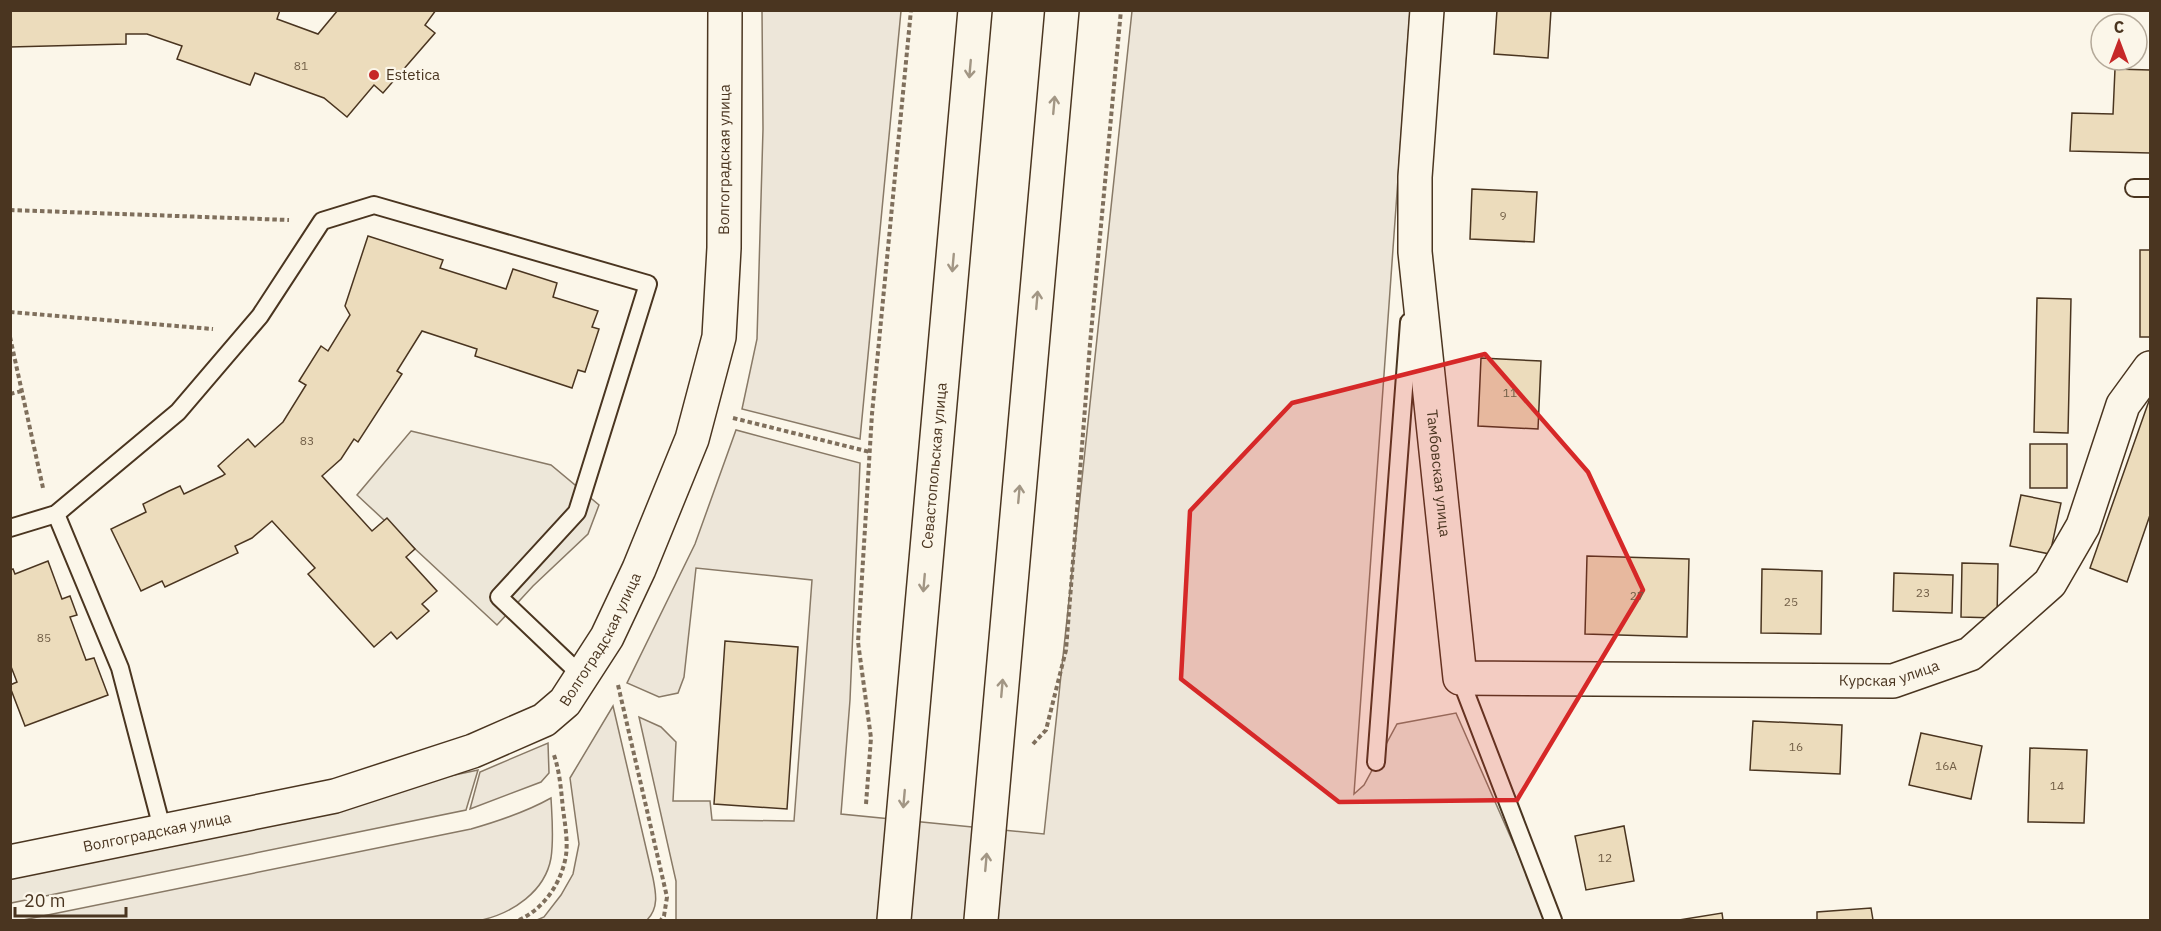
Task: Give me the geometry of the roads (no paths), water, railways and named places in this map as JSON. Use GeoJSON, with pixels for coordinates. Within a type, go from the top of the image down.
{"type":"FeatureCollection","features":[{"type":"Feature","properties":{"kind":"street","name":"Волгоградская улица"},"geometry":{"type":"LineString","coordinates":[[10,862],[335,796],[473,751],[544,720],[565,702],[607,637],[639,569],[692,439],[719,337],[723,248],[725,10]]}},
{"type":"Feature","properties":{"kind":"street","name":"Севастопольская улица"},"geometry":{"type":"LineString","coordinates":[[894,921],[975,10]]}},
{"type":"Feature","properties":{"kind":"street"},"geometry":{"type":"LineString","coordinates":[[981,921],[1013,748],[1062,10]]}},
{"type":"Feature","properties":{"kind":"street","name":"Тамбовская улица"},"geometry":{"type":"LineString","coordinates":[[1427,10],[1415,177],[1415,252],[1460,678]]}},
{"type":"Feature","properties":{"kind":"street","name":"Курская улица"},"geometry":{"type":"LineString","coordinates":[[1460,678],[1893,681],[1970,654],[2050,583],[2083,525],[2123,405],[2151,368]]}},
{"type":"Feature","properties":{"kind":"lane"},"geometry":{"type":"LineString","coordinates":[[2133,188],[2151,188]]}},
{"type":"Feature","properties":{"kind":"lane"},"geometry":{"type":"LineString","coordinates":[[10,528],[52,515],[178,412],[260,316],[322,222],[374,205],[648,284],[577,512],[499,597],[582,676]]}},
{"type":"Feature","properties":{"kind":"lane"},"geometry":{"type":"LineString","coordinates":[[1376,762],[1415,252]]}},
{"type":"Feature","properties":{"kind":"lane"},"geometry":{"type":"LineString","coordinates":[[52,515],[120,668],[163,832]]}},
{"type":"Feature","properties":{"kind":"lane","name":"Тамбовская улица"},"geometry":{"type":"LineString","coordinates":[[1460,678],[1553,921]]}},
{"type":"Feature","properties":{"kind":"place","name":"Estetica"},"geometry":{"type":"Point","coordinates":[374,75]}}]}
